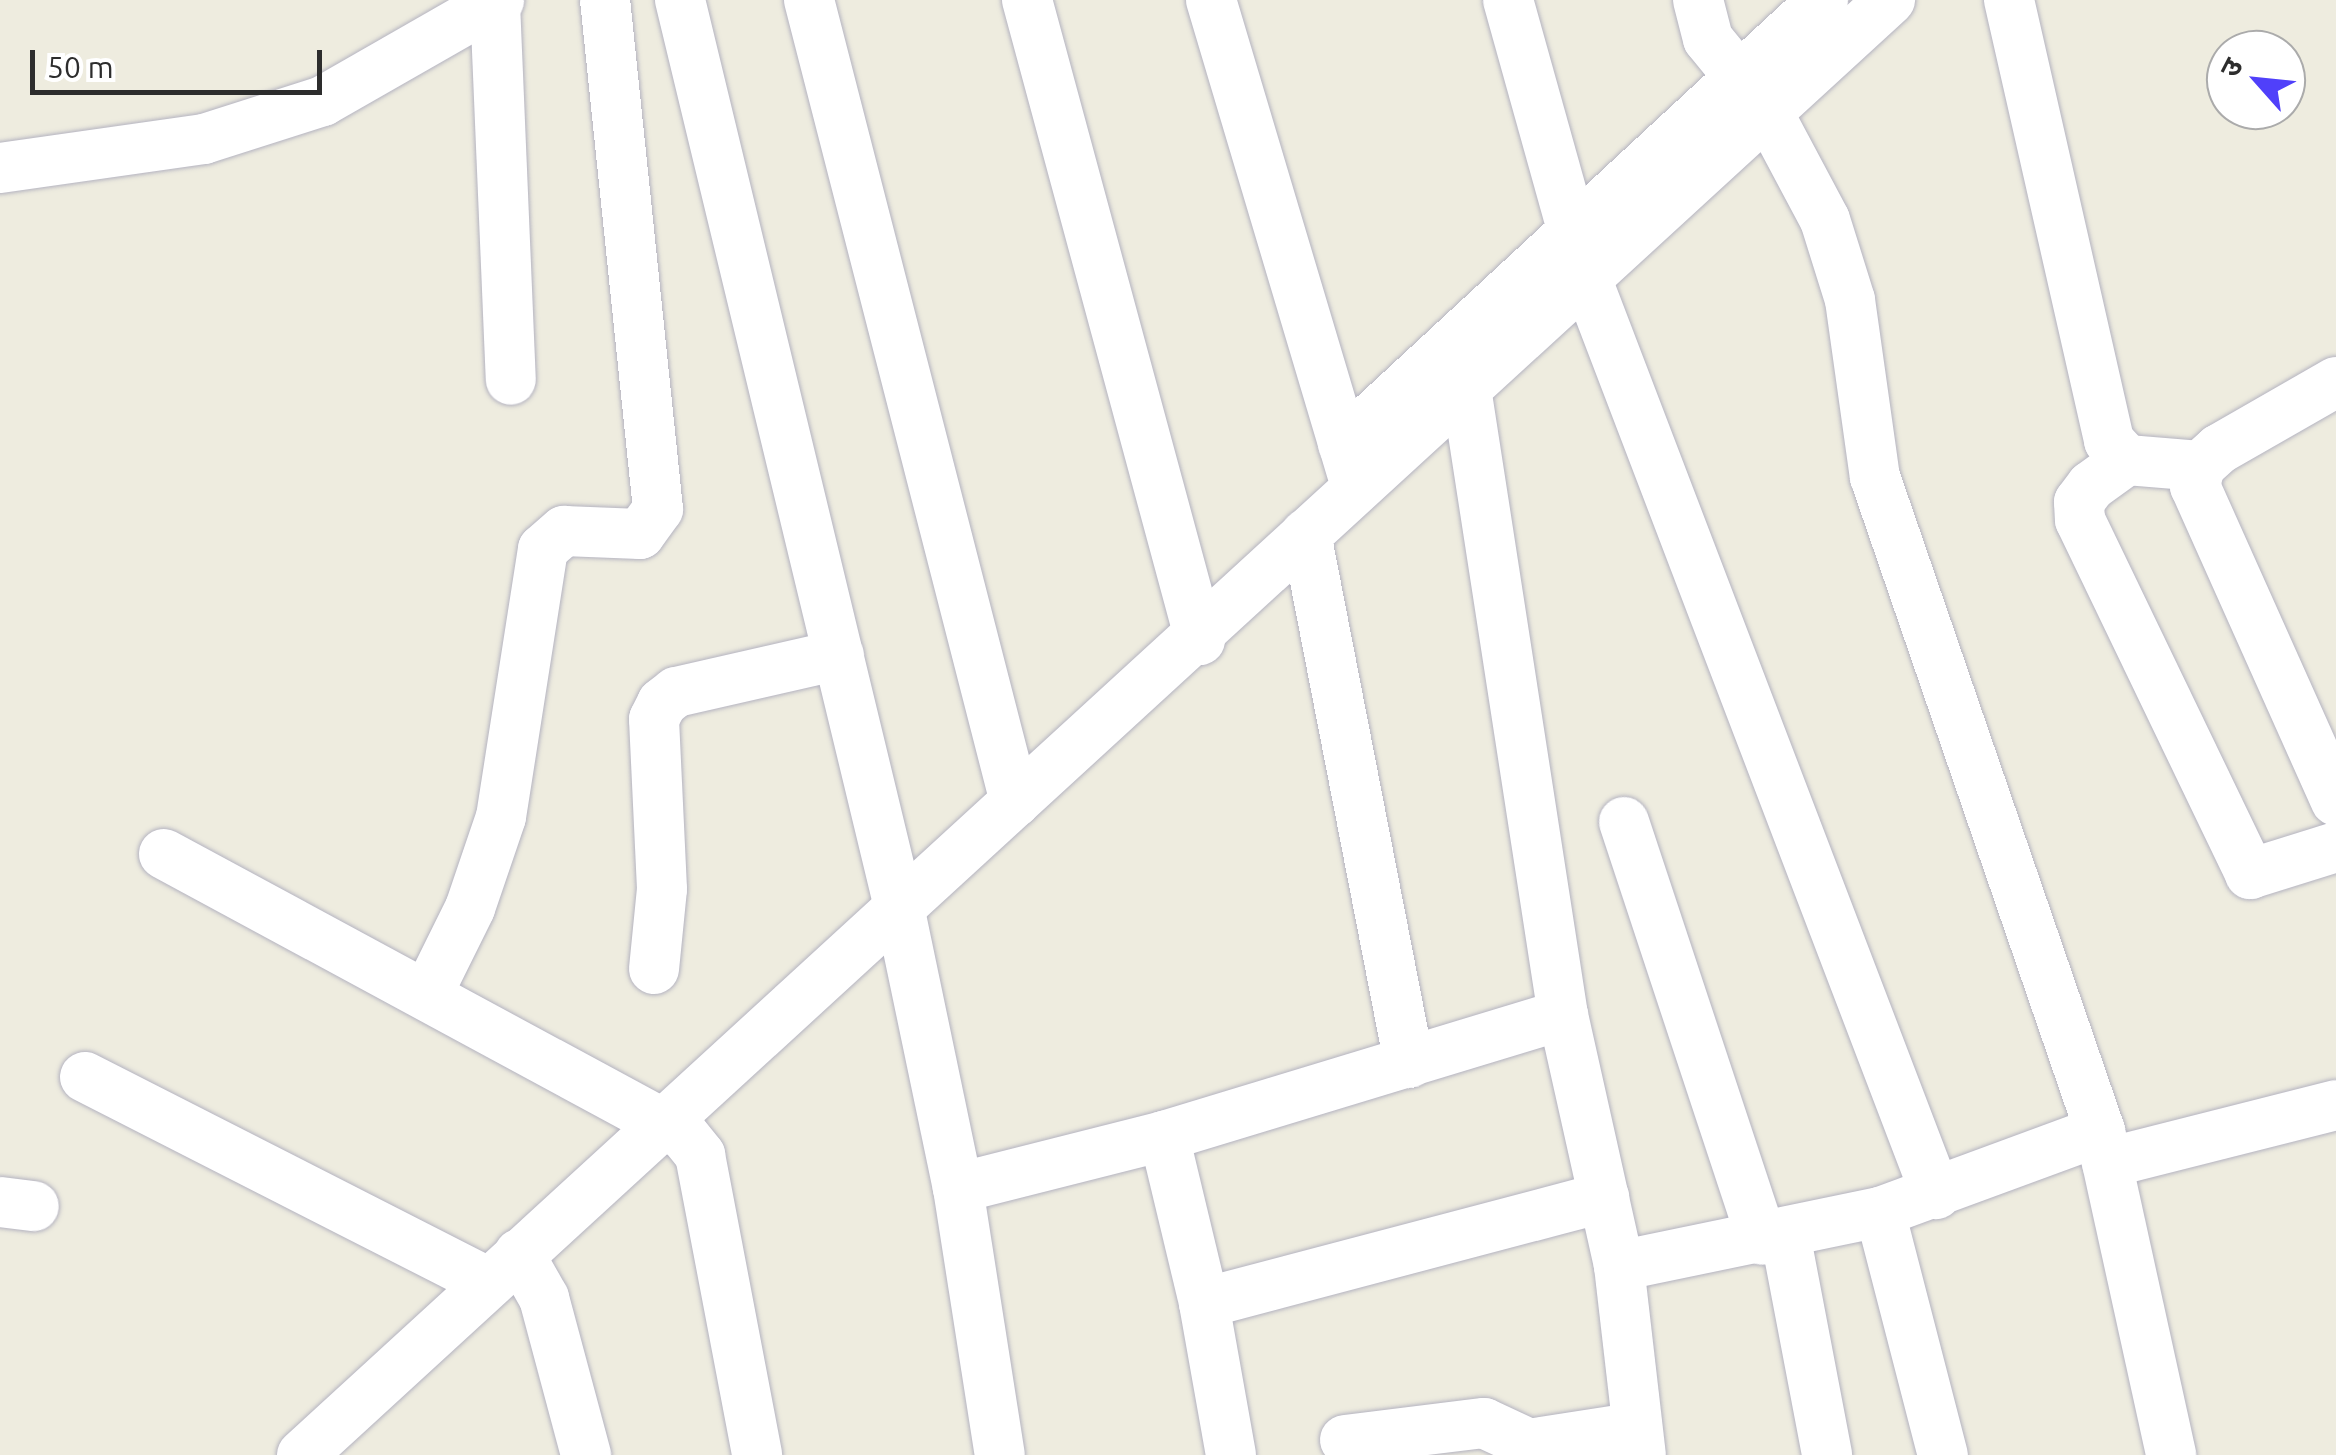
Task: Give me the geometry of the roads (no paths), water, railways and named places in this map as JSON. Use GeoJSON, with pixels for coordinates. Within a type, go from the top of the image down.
{"type":"FeatureCollection","features":[{"type":"Feature","properties":{"kind":"street"},"geometry":{"type":"LineString","coordinates":[[428,993],[470,908],[500,818],[543,549],[564,531],[640,534],[658,510],[605,0]]}},
{"type":"Feature","properties":{"kind":"street"},"geometry":{"type":"LineString","coordinates":[[680,0],[900,911],[958,1188],[1000,1455]]}},
{"type":"Feature","properties":{"kind":"street"},"geometry":{"type":"LineString","coordinates":[[809,0],[1015,802]]}},
{"type":"Feature","properties":{"kind":"street"},"geometry":{"type":"LineString","coordinates":[[1027,0],[1200,640]]}},
{"type":"Feature","properties":{"kind":"street"},"geometry":{"type":"LineString","coordinates":[[1211,0],[1358,492]]}},
{"type":"Feature","properties":{"kind":"street"},"geometry":{"type":"LineString","coordinates":[[1508,0],[1578,252],[1936,1194]]}},
{"type":"Feature","properties":{"kind":"street"},"geometry":{"type":"LineString","coordinates":[[1698,0],[1708,39],[1751,95],[1825,220],[1850,300],[1875,477],[1899,560],[1994,809],[2104,1147],[2171,1455]]}},
{"type":"Feature","properties":{"kind":"street"},"geometry":{"type":"LineString","coordinates":[[1751,95],[1824,0]]}},
{"type":"Feature","properties":{"kind":"street"},"geometry":{"type":"LineString","coordinates":[[1343,444],[1578,252],[1751,95],[1890,0]]}},
{"type":"Feature","properties":{"kind":"street"},"geometry":{"type":"LineString","coordinates":[[2009,0],[2089,372],[2109,441],[2127,460]]}},
{"type":"Feature","properties":{"kind":"street"},"geometry":{"type":"LineString","coordinates":[[0,168],[204,139],[323,102],[497,2],[512,380]]}},
{"type":"Feature","properties":{"kind":"street"},"geometry":{"type":"LineString","coordinates":[[302,1455],[520,1278],[683,1136],[900,911],[1015,802],[1200,640],[1306,534],[1358,492],[1466,388],[1578,252]]}},
{"type":"Feature","properties":{"kind":"street"},"geometry":{"type":"LineString","coordinates":[[2335,385],[2200,466],[2127,460],[2091,486],[2079,502],[2080,520],[2250,874],[2336,847]]}},
{"type":"Feature","properties":{"kind":"street"},"geometry":{"type":"LineString","coordinates":[[1345,1440],[1484,1423],[1529,1444],[1639,1441],[1619,1266],[1563,1015],[1466,388]]}},
{"type":"Feature","properties":{"kind":"street"},"geometry":{"type":"LineString","coordinates":[[2200,466],[2199,504],[2336,801]]}},
{"type":"Feature","properties":{"kind":"street"},"geometry":{"type":"LineString","coordinates":[[1306,534],[1409,1063]]}},
{"type":"Feature","properties":{"kind":"street"},"geometry":{"type":"LineString","coordinates":[[654,969],[662,888],[654,719],[662,703],[676,692],[839,655]]}},
{"type":"Feature","properties":{"kind":"street"},"geometry":{"type":"LineString","coordinates":[[1624,822],[1774,1237],[1828,1455]]}},
{"type":"Feature","properties":{"kind":"street"},"geometry":{"type":"LineString","coordinates":[[164,854],[428,993],[683,1136],[757,1455]]}},
{"type":"Feature","properties":{"kind":"street"},"geometry":{"type":"LineString","coordinates":[[958,1188],[1164,1136],[1563,1015]]}},
{"type":"Feature","properties":{"kind":"street"},"geometry":{"type":"LineString","coordinates":[[85,1077],[520,1278],[586,1455]]}},
{"type":"Feature","properties":{"kind":"street"},"geometry":{"type":"LineString","coordinates":[[1619,1266],[1774,1237],[1880,1212],[2104,1147],[2336,1106]]}},
{"type":"Feature","properties":{"kind":"street"},"geometry":{"type":"LineString","coordinates":[[1164,1136],[1204,1303],[1231,1455]]}},
{"type":"Feature","properties":{"kind":"street"},"geometry":{"type":"LineString","coordinates":[[1204,1303],[1604,1197]]}},
{"type":"Feature","properties":{"kind":"street"},"geometry":{"type":"LineString","coordinates":[[1880,1212],[1943,1455]]}}]}
